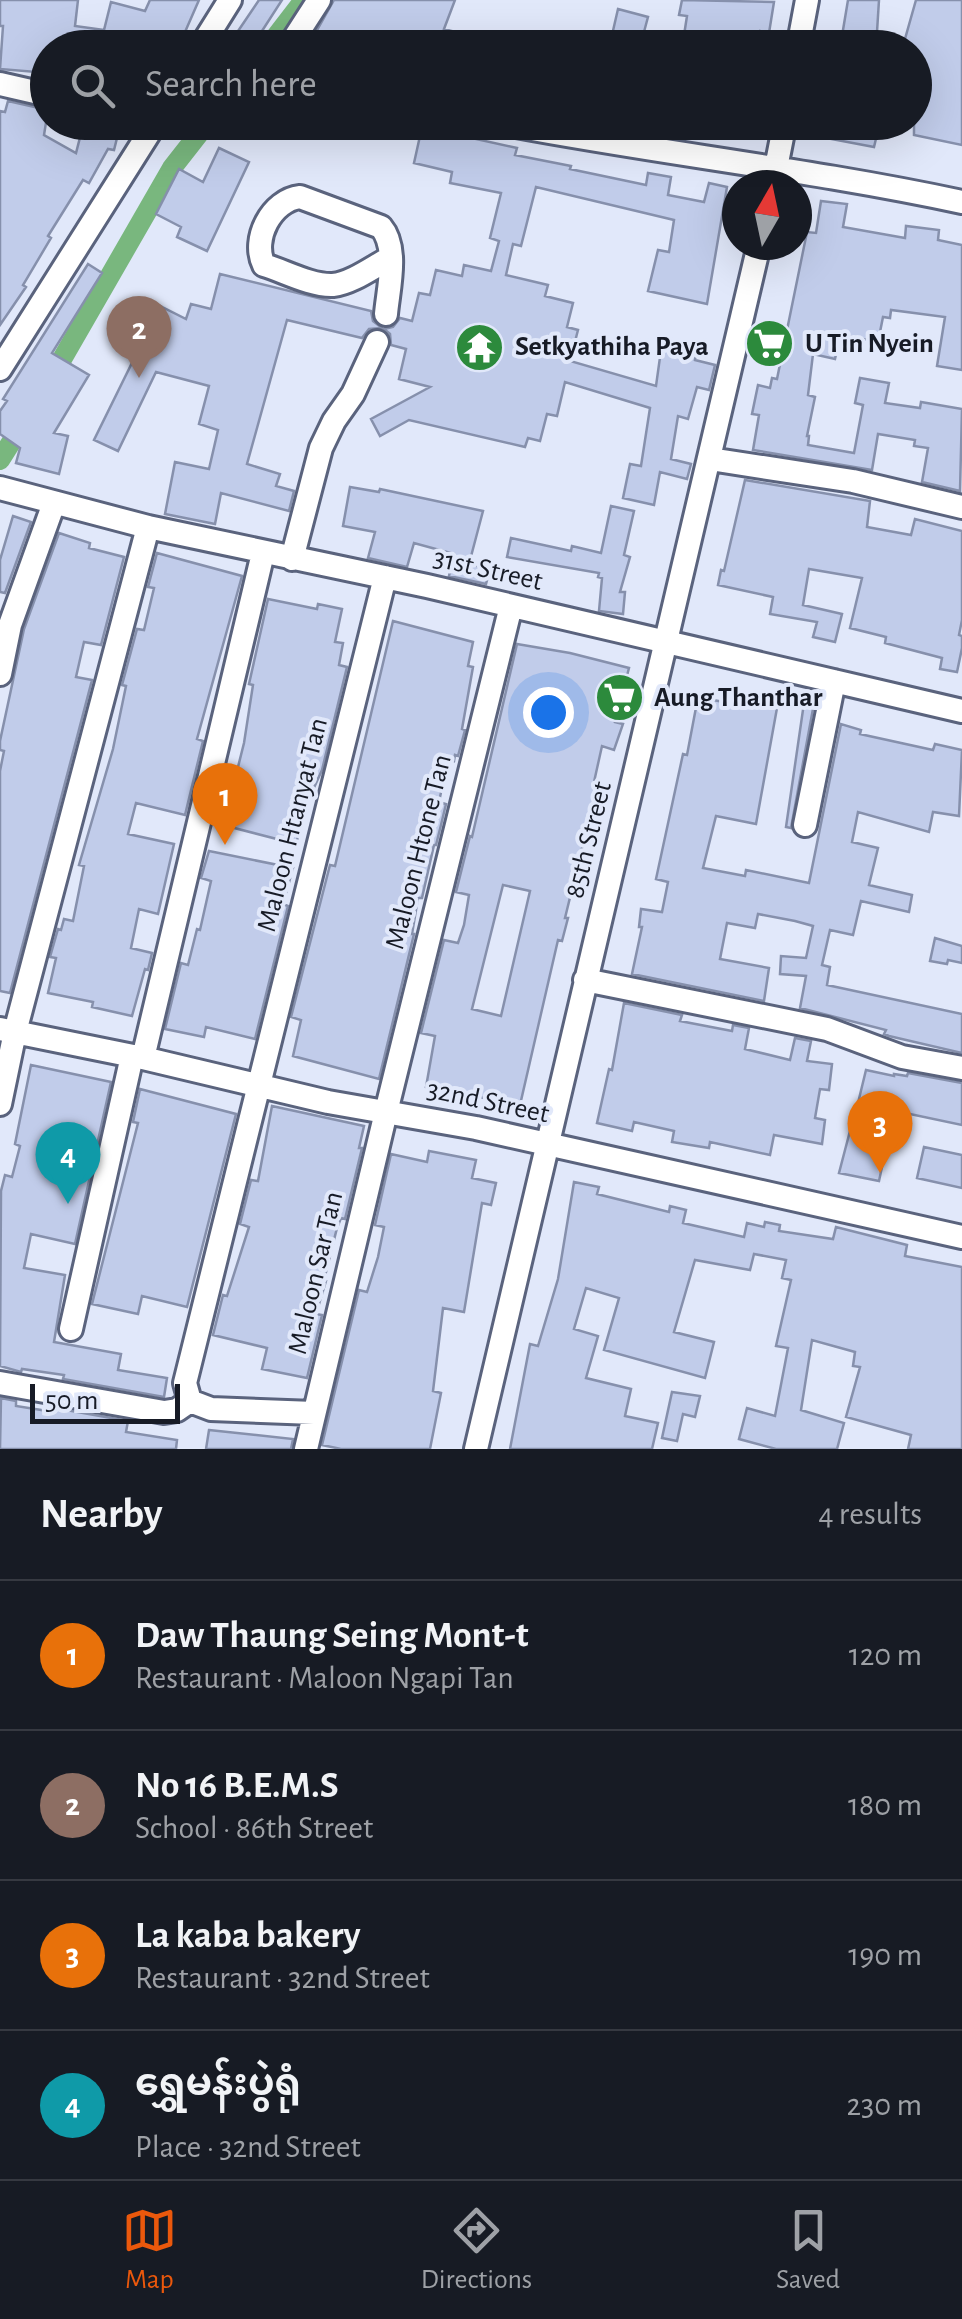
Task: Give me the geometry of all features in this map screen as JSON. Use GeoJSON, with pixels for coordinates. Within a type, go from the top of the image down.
{"type":"FeatureCollection","features":[{"type":"Feature","properties":{"kind":"street"},"geometry":{"type":"LineString","coordinates":[[211,30],[230,0]]}},
{"type":"Feature","properties":{"kind":"street"},"geometry":{"type":"LineString","coordinates":[[300,30],[319,0]]}},
{"type":"Feature","properties":{"kind":"street"},"geometry":{"type":"LineString","coordinates":[[801,30],[807,0]]}},
{"type":"Feature","properties":{"kind":"street"},"geometry":{"type":"LineString","coordinates":[[0,84],[30,91]]}},
{"type":"Feature","properties":{"kind":"street"},"geometry":{"type":"LineString","coordinates":[[0,369],[145,140]]}},
{"type":"Feature","properties":{"kind":"street"},"geometry":{"type":"LineString","coordinates":[[585,140],[734,170]]}},
{"type":"Feature","properties":{"kind":"street"},"geometry":{"type":"LineString","coordinates":[[776,170],[781,140]]}},
{"type":"Feature","properties":{"kind":"street"},"geometry":{"type":"LineString","coordinates":[[812,178],[839,178],[962,202]]}},
{"type":"Feature","properties":{"kind":"street"},"geometry":{"type":"LineString","coordinates":[[386,314],[390,258],[387,234],[381,228],[300,197],[287,198],[258,240],[258,254],[264,265],[322,284],[335,285],[352,279],[390,258]]}},
{"type":"Feature","properties":{"kind":"street","name":"85th Street"},"geometry":{"type":"LineString","coordinates":[[476,1449],[756,260]]}},
{"type":"Feature","properties":{"kind":"street"},"geometry":{"type":"LineString","coordinates":[[292,559],[322,448],[334,421],[354,394],[377,342]]}},
{"type":"Feature","properties":{"kind":"street"},"geometry":{"type":"LineString","coordinates":[[710,459],[853,481],[962,507]]}},
{"type":"Feature","properties":{"kind":"street","name":"31st Street"},"geometry":{"type":"LineString","coordinates":[[0,488],[148,527],[385,577],[962,711]]}},
{"type":"Feature","properties":{"kind":"street"},"geometry":{"type":"LineString","coordinates":[[0,674],[10,625],[54,503]]}},
{"type":"Feature","properties":{"kind":"street"},"geometry":{"type":"LineString","coordinates":[[0,1104],[7,1031],[148,527]]}},
{"type":"Feature","properties":{"kind":"street"},"geometry":{"type":"LineString","coordinates":[[71,1329],[262,553]]}},
{"type":"Feature","properties":{"kind":"street","name":"Maloon Htanyat Tan"},"geometry":{"type":"LineString","coordinates":[[190,1401],[185,1383],[385,577]]}},
{"type":"Feature","properties":{"kind":"street","name":"Maloon Htone Tan"},"geometry":{"type":"LineString","coordinates":[[386,1112],[511,606]]}},
{"type":"Feature","properties":{"kind":"street"},"geometry":{"type":"LineString","coordinates":[[805,825],[834,681]]}},
{"type":"Feature","properties":{"kind":"street"},"geometry":{"type":"LineString","coordinates":[[584,980],[827,1028],[902,1056],[962,1068]]}},
{"type":"Feature","properties":{"kind":"street","name":"32nd Street"},"geometry":{"type":"LineString","coordinates":[[7,1031],[260,1087],[476,1128],[962,1237]]}},
{"type":"Feature","properties":{"kind":"street","name":"Maloon Sar Tan"},"geometry":{"type":"LineString","coordinates":[[306,1449],[386,1112]]}},
{"type":"Feature","properties":{"kind":"street"},"geometry":{"type":"LineString","coordinates":[[0,1382],[164,1412],[177,1410],[190,1401],[211,1409],[314,1413]]}},
{"type":"Feature","properties":{"kind":"building"},"geometry":{"type":"Polygon","coordinates":[[[0,0],[78,0],[75,26],[104,30],[30,30],[30,72],[0,69],[0,0]]]}},
{"type":"Feature","properties":{"kind":"building"},"geometry":{"type":"Polygon","coordinates":[[[150,0],[199,0],[186,30],[104,30],[111,2],[145,11],[150,0]]]}},
{"type":"Feature","properties":{"kind":"building"},"geometry":{"type":"Polygon","coordinates":[[[259,0],[282,0],[263,30],[239,30],[259,0]]]}},
{"type":"Feature","properties":{"kind":"building"},"geometry":{"type":"Polygon","coordinates":[[[334,0],[455,0],[444,29],[448,30],[317,30],[334,0]]]}},
{"type":"Feature","properties":{"kind":"building"},"geometry":{"type":"Polygon","coordinates":[[[682,0],[774,2],[769,30],[685,30],[687,16],[679,15],[682,0]]]}},
{"type":"Feature","properties":{"kind":"building"},"geometry":{"type":"Polygon","coordinates":[[[848,0],[879,0],[877,30],[843,30],[848,0]]]}},
{"type":"Feature","properties":{"kind":"building"},"geometry":{"type":"Polygon","coordinates":[[[916,0],[962,0],[962,145],[932,139],[932,30],[908,30],[916,0]]]}},
{"type":"Feature","properties":{"kind":"building"},"geometry":{"type":"Polygon","coordinates":[[[618,9],[648,17],[644,30],[613,30],[618,9]]]}},
{"type":"Feature","properties":{"kind":"building"},"geometry":{"type":"Polygon","coordinates":[[[8,101],[30,106],[30,140],[53,140],[76,153],[79,140],[116,140],[114,150],[108,149],[89,183],[83,180],[48,236],[51,238],[23,285],[26,287],[0,325],[0,111],[5,112],[8,101]]]}},
{"type":"Feature","properties":{"kind":"building"},"geometry":{"type":"Polygon","coordinates":[[[419,140],[481,140],[517,148],[515,155],[646,185],[648,173],[671,177],[668,195],[704,202],[709,183],[722,186],[722,216],[707,304],[648,291],[658,250],[669,252],[674,220],[536,187],[521,246],[513,244],[506,275],[548,285],[545,296],[573,303],[567,327],[578,330],[570,361],[656,386],[662,343],[697,348],[695,360],[715,365],[709,390],[697,387],[688,419],[678,416],[671,459],[691,464],[687,479],[660,472],[654,505],[623,498],[630,464],[641,466],[650,408],[565,382],[557,416],[547,414],[540,441],[528,438],[525,447],[409,420],[380,436],[371,419],[430,387],[399,379],[406,349],[391,345],[390,334],[384,329],[393,327],[400,318],[412,321],[419,293],[430,295],[436,270],[462,276],[464,265],[491,271],[499,241],[490,238],[501,193],[450,183],[452,172],[414,163],[419,140]]]}},
{"type":"Feature","properties":{"kind":"building"},"geometry":{"type":"Polygon","coordinates":[[[837,140],[876,140],[874,147],[837,140]]]}},
{"type":"Feature","properties":{"kind":"building"},"geometry":{"type":"Polygon","coordinates":[[[219,148],[249,162],[207,251],[177,237],[181,227],[156,214],[179,169],[203,182],[219,148]]]}},
{"type":"Feature","properties":{"kind":"building"},"geometry":{"type":"Polygon","coordinates":[[[821,201],[847,204],[843,227],[905,238],[906,226],[939,230],[938,240],[962,245],[962,370],[937,366],[945,317],[891,310],[890,318],[883,317],[878,342],[848,336],[846,342],[839,341],[835,359],[813,354],[808,395],[815,397],[807,436],[808,445],[854,453],[863,405],[855,403],[860,378],[889,383],[885,403],[920,408],[921,402],[962,409],[960,491],[922,482],[928,448],[914,446],[915,440],[878,434],[872,470],[753,450],[759,415],[752,414],[758,385],[770,388],[772,378],[777,379],[801,260],[812,260],[812,233],[816,233],[821,201]]]}},
{"type":"Feature","properties":{"kind":"building"},"geometry":{"type":"Polygon","coordinates":[[[88,264],[102,273],[52,353],[89,375],[54,433],[68,436],[59,474],[16,463],[20,448],[0,434],[0,411],[7,401],[3,399],[88,264]]]}},
{"type":"Feature","properties":{"kind":"building"},"geometry":{"type":"Polygon","coordinates":[[[220,274],[371,311],[373,321],[382,328],[369,329],[362,338],[287,320],[247,464],[280,474],[276,486],[294,491],[289,511],[221,493],[215,524],[165,514],[175,462],[209,469],[218,430],[199,424],[209,386],[156,372],[118,451],[94,440],[160,306],[186,319],[191,304],[211,309],[220,274]]]}},
{"type":"Feature","properties":{"kind":"building"},"geometry":{"type":"Polygon","coordinates":[[[745,480],[870,501],[867,527],[911,535],[915,519],[962,531],[962,648],[957,672],[940,669],[942,658],[885,643],[886,637],[850,628],[862,578],[809,569],[803,605],[842,614],[835,642],[813,637],[817,622],[770,614],[773,597],[718,585],[745,480]]]}},
{"type":"Feature","properties":{"kind":"building"},"geometry":{"type":"Polygon","coordinates":[[[350,487],[379,492],[380,489],[483,511],[469,564],[490,569],[486,584],[449,576],[454,554],[414,543],[407,567],[368,558],[375,532],[343,526],[350,487]]]}},
{"type":"Feature","properties":{"kind":"building"},"geometry":{"type":"Polygon","coordinates":[[[611,506],[634,511],[624,555],[630,557],[620,592],[625,592],[623,614],[599,611],[599,573],[507,557],[511,538],[601,553],[611,506]]]}},
{"type":"Feature","properties":{"kind":"building"},"geometry":{"type":"Polygon","coordinates":[[[13,516],[31,522],[5,593],[0,592],[0,560],[13,516]]]}},
{"type":"Feature","properties":{"kind":"building"},"geometry":{"type":"Polygon","coordinates":[[[59,533],[90,543],[89,548],[124,557],[101,645],[84,642],[76,677],[92,680],[10,993],[0,991],[0,771],[4,751],[0,750],[0,741],[24,629],[59,533]]]}},
{"type":"Feature","properties":{"kind":"building"},"geometry":{"type":"Polygon","coordinates":[[[157,553],[242,576],[197,739],[203,741],[185,815],[136,803],[128,834],[174,844],[158,914],[139,909],[131,948],[152,953],[132,1016],[92,1007],[93,1002],[48,993],[56,958],[50,957],[58,929],[61,930],[64,919],[73,921],[84,866],[79,865],[113,749],[126,686],[122,685],[137,629],[144,630],[154,588],[148,587],[157,553]]]}},
{"type":"Feature","properties":{"kind":"building"},"geometry":{"type":"Polygon","coordinates":[[[268,599],[317,609],[318,604],[342,609],[335,642],[343,643],[339,665],[347,667],[322,770],[307,803],[296,844],[219,824],[222,809],[227,811],[244,743],[253,685],[249,684],[268,599]]]}},
{"type":"Feature","properties":{"kind":"building"},"geometry":{"type":"Polygon","coordinates":[[[393,621],[473,642],[468,666],[473,667],[462,729],[465,730],[458,756],[454,761],[448,759],[439,802],[446,804],[422,898],[418,898],[414,934],[379,1079],[293,1056],[301,1020],[291,1017],[330,865],[335,866],[393,621]]]}},
{"type":"Feature","properties":{"kind":"building"},"geometry":{"type":"Polygon","coordinates":[[[517,644],[629,668],[615,722],[623,724],[614,750],[602,746],[594,782],[598,783],[568,918],[562,941],[558,940],[520,1105],[426,1087],[435,1036],[421,1033],[444,940],[458,943],[464,925],[469,895],[456,892],[517,644]],[[503,885],[472,1009],[501,1016],[530,891],[503,885]]]}},
{"type":"Feature","properties":{"kind":"building"},"geometry":{"type":"Polygon","coordinates":[[[751,693],[779,697],[756,824],[716,816],[703,868],[745,876],[746,870],[809,883],[841,724],[861,730],[860,734],[933,750],[935,744],[962,750],[959,816],[933,812],[929,832],[858,812],[852,842],[878,848],[869,885],[912,895],[909,912],[861,901],[853,935],[830,930],[822,965],[830,967],[827,985],[962,1014],[962,1053],[889,1036],[884,1034],[886,1030],[800,1008],[806,976],[780,974],[781,956],[806,958],[813,926],[795,921],[758,914],[755,928],[727,923],[720,959],[769,968],[764,1001],[632,974],[642,927],[641,909],[662,912],[668,882],[656,879],[698,697],[749,707],[751,693]]]}},
{"type":"Feature","properties":{"kind":"building"},"geometry":{"type":"Polygon","coordinates":[[[805,696],[815,698],[791,828],[786,827],[805,696]]]}},
{"type":"Feature","properties":{"kind":"building"},"geometry":{"type":"Polygon","coordinates":[[[209,851],[293,868],[283,904],[288,906],[255,1039],[206,1027],[204,1037],[165,1029],[181,963],[188,965],[197,929],[200,930],[211,881],[201,878],[209,851]]]}},
{"type":"Feature","properties":{"kind":"building"},"geometry":{"type":"Polygon","coordinates":[[[935,938],[962,946],[962,963],[930,961],[935,938]]]}},
{"type":"Feature","properties":{"kind":"building"},"geometry":{"type":"Polygon","coordinates":[[[624,1003],[682,1015],[680,1021],[732,1031],[733,1025],[749,1028],[745,1049],[790,1060],[795,1038],[811,1041],[807,1061],[832,1064],[829,1090],[820,1089],[815,1118],[825,1120],[822,1144],[774,1135],[770,1155],[710,1142],[709,1148],[672,1142],[674,1131],[634,1122],[632,1131],[597,1123],[624,1003]]]}},
{"type":"Feature","properties":{"kind":"building"},"geometry":{"type":"Polygon","coordinates":[[[31,1065],[111,1082],[75,1244],[31,1234],[24,1268],[65,1275],[54,1342],[121,1354],[118,1370],[167,1378],[164,1397],[63,1379],[64,1375],[22,1369],[21,1372],[0,1366],[1,1191],[5,1175],[12,1177],[20,1146],[15,1144],[31,1065]]]}},
{"type":"Feature","properties":{"kind":"building"},"geometry":{"type":"Polygon","coordinates":[[[866,1070],[962,1083],[962,1125],[858,1103],[866,1070]]]}},
{"type":"Feature","properties":{"kind":"building"},"geometry":{"type":"Polygon","coordinates":[[[140,1089],[236,1114],[187,1307],[142,1296],[138,1314],[92,1304],[138,1123],[133,1122],[140,1089]]]}},
{"type":"Feature","properties":{"kind":"building"},"geometry":{"type":"Polygon","coordinates":[[[272,1106],[364,1126],[345,1219],[341,1218],[337,1228],[316,1314],[322,1315],[307,1378],[262,1369],[267,1348],[213,1335],[223,1295],[227,1296],[249,1227],[240,1224],[251,1180],[258,1181],[272,1106]]]}},
{"type":"Feature","properties":{"kind":"building"},"geometry":{"type":"Polygon","coordinates":[[[850,1131],[888,1139],[879,1181],[839,1173],[850,1131]]]}},
{"type":"Feature","properties":{"kind":"building"},"geometry":{"type":"Polygon","coordinates":[[[924,1147],[962,1155],[962,1188],[917,1178],[924,1147]]]}},
{"type":"Feature","properties":{"kind":"building"},"geometry":{"type":"Polygon","coordinates":[[[429,1151],[476,1160],[472,1178],[496,1183],[491,1205],[482,1203],[464,1312],[443,1308],[433,1391],[441,1393],[430,1449],[341,1449],[322,1445],[359,1290],[367,1292],[378,1257],[384,1227],[375,1225],[391,1154],[427,1162],[429,1151]]]}},
{"type":"Feature","properties":{"kind":"building"},"geometry":{"type":"Polygon","coordinates":[[[574,1182],[599,1187],[597,1194],[669,1212],[670,1206],[686,1210],[683,1223],[744,1237],[747,1223],[764,1227],[765,1222],[780,1225],[779,1231],[833,1239],[836,1227],[907,1245],[905,1256],[962,1267],[962,1449],[908,1449],[911,1435],[846,1417],[860,1367],[853,1366],[855,1352],[812,1340],[801,1410],[844,1423],[837,1449],[776,1449],[739,1439],[747,1408],[775,1416],[788,1348],[776,1346],[791,1280],[782,1278],[786,1260],[754,1254],[750,1270],[695,1260],[674,1332],[714,1342],[705,1378],[604,1350],[619,1298],[586,1288],[574,1329],[598,1336],[586,1378],[631,1389],[625,1416],[658,1423],[652,1449],[510,1449],[530,1344],[538,1346],[558,1279],[574,1182]]]}},
{"type":"Feature","properties":{"kind":"building"},"geometry":{"type":"Polygon","coordinates":[[[672,1392],[700,1396],[695,1417],[683,1414],[677,1441],[662,1438],[672,1392]]]}},
{"type":"Feature","properties":{"kind":"building"},"geometry":{"type":"Polygon","coordinates":[[[1,1398],[16,1401],[16,1406],[54,1412],[55,1408],[128,1421],[126,1432],[177,1440],[176,1449],[0,1449],[1,1398]]]}},
{"type":"Feature","properties":{"kind":"building"},"geometry":{"type":"Polygon","coordinates":[[[209,1430],[293,1439],[291,1449],[206,1449],[209,1430]]]}},
{"type":"Feature","properties":{"kind":"waterway"},"geometry":{"type":"LineString","coordinates":[[281,30],[304,0]]}},
{"type":"Feature","properties":{"kind":"waterway"},"geometry":{"type":"LineString","coordinates":[[50,380],[172,168],[194,140]]}},
{"type":"Feature","properties":{"kind":"waterway"},"geometry":{"type":"LineString","coordinates":[[0,460],[24,422]]}},
{"type":"Feature","properties":{"kind":"place","name":"U Tin Nyein"},"geometry":{"type":"Point","coordinates":[770,344]}},
{"type":"Feature","properties":{"kind":"place","name":"Setkyathiha Paya"},"geometry":{"type":"Point","coordinates":[480,347]}},
{"type":"Feature","properties":{"kind":"place","name":"No 16 B.E.M.S"},"geometry":{"type":"Point","coordinates":[139,378]}},
{"type":"Feature","properties":{"kind":"place","name":"Aung Thanthar"},"geometry":{"type":"Point","coordinates":[619,698]}},
{"type":"Feature","properties":{"kind":"place","name":"Daw Thaung Seing Mont-t"},"geometry":{"type":"Point","coordinates":[225,845]}},
{"type":"Feature","properties":{"kind":"place","name":"La kaba bakery"},"geometry":{"type":"Point","coordinates":[880,1173]}},
{"type":"Feature","properties":{"kind":"place","name":"ရွှေမန်းပွဲရုံ"},"geometry":{"type":"Point","coordinates":[68,1204]}}]}
